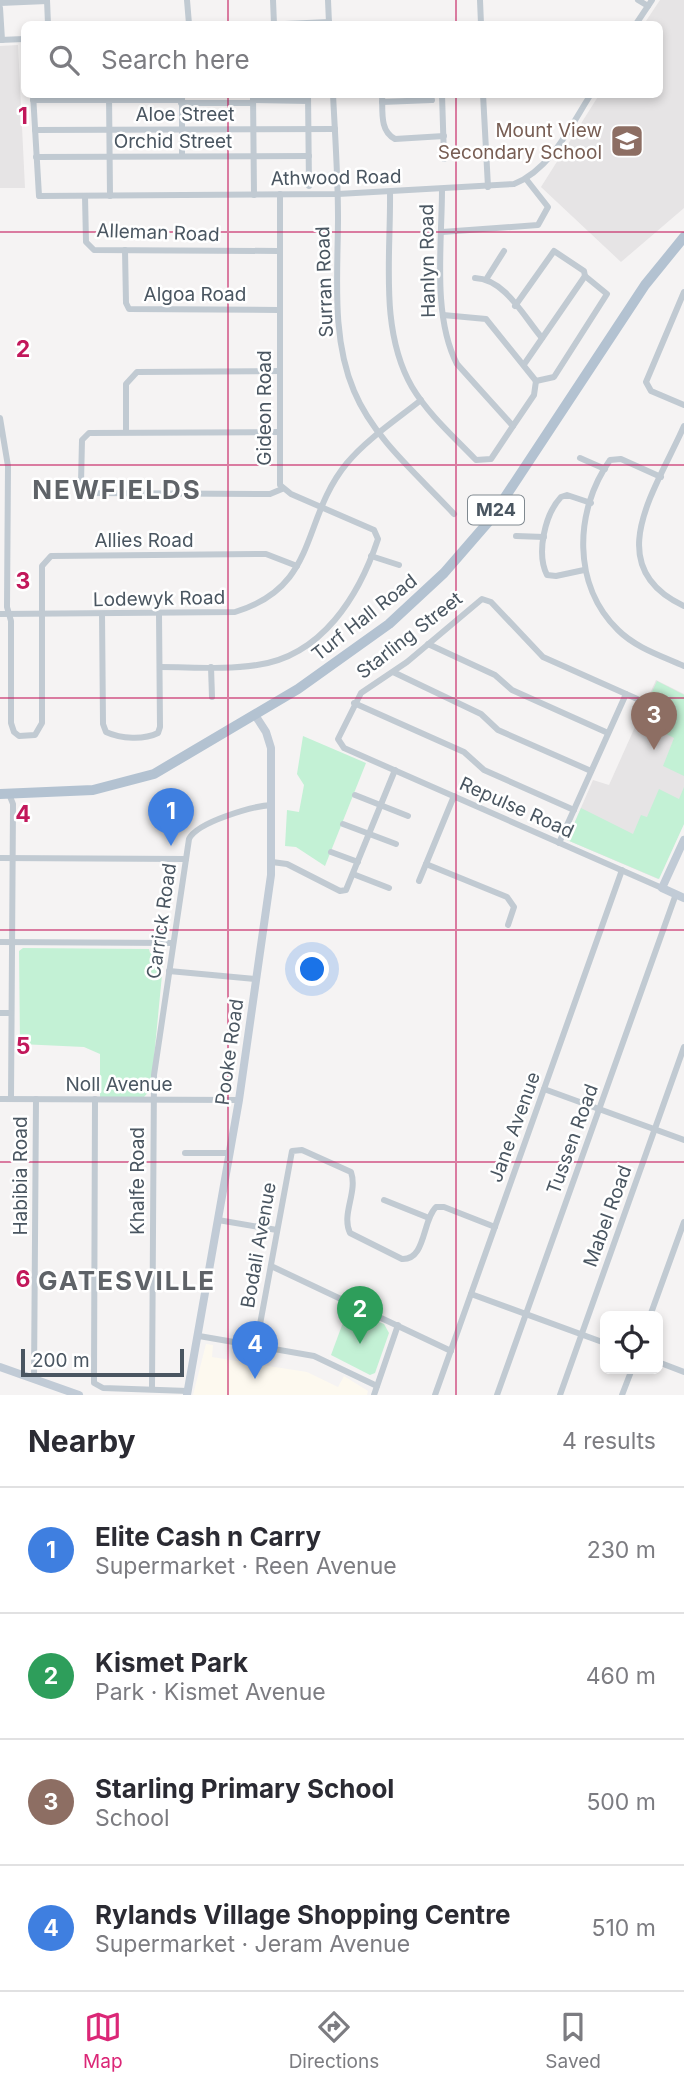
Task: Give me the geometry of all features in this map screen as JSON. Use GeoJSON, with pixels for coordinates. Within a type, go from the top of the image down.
{"type":"FeatureCollection","features":[{"type":"Feature","properties":{"kind":"main road","name":"Turf Hall Road"},"geometry":{"type":"LineString","coordinates":[[5,794],[93,790],[138,780],[182,760],[255,715],[380,631],[460,556],[503,500],[645,285],[684,237]]}},
{"type":"Feature","properties":{"kind":"street"},"geometry":{"type":"LineString","coordinates":[[21,38],[1,40],[0,6],[47,0],[48,21]]}},
{"type":"Feature","properties":{"kind":"street"},"geometry":{"type":"LineString","coordinates":[[187,0],[189,21]]}},
{"type":"Feature","properties":{"kind":"street"},"geometry":{"type":"LineString","coordinates":[[273,0],[274,21]]}},
{"type":"Feature","properties":{"kind":"street"},"geometry":{"type":"LineString","coordinates":[[328,0],[329,21]]}},
{"type":"Feature","properties":{"kind":"street"},"geometry":{"type":"LineString","coordinates":[[480,0],[481,21]]}},
{"type":"Feature","properties":{"kind":"street"},"geometry":{"type":"LineString","coordinates":[[638,0],[650,3],[638,21]]}},
{"type":"Feature","properties":{"kind":"street"},"geometry":{"type":"LineString","coordinates":[[33,98],[36,157]]}},
{"type":"Feature","properties":{"kind":"street"},"geometry":{"type":"LineString","coordinates":[[110,98],[110,196]]}},
{"type":"Feature","properties":{"kind":"street"},"geometry":{"type":"LineString","coordinates":[[146,98],[308,98],[309,186]]}},
{"type":"Feature","properties":{"kind":"street","name":"Surran Road"},"geometry":{"type":"LineString","coordinates":[[333,98],[341,343],[355,393],[379,433],[454,514]]}},
{"type":"Feature","properties":{"kind":"street"},"geometry":{"type":"LineString","coordinates":[[442,98],[444,159]]}},
{"type":"Feature","properties":{"kind":"street"},"geometry":{"type":"LineString","coordinates":[[483,98],[488,187]]}},
{"type":"Feature","properties":{"kind":"street"},"geometry":{"type":"LineString","coordinates":[[442,232],[538,225],[548,207],[526,179],[545,164],[588,98]]}},
{"type":"Feature","properties":{"kind":"street"},"geometry":{"type":"LineString","coordinates":[[181,99],[182,156]]}},
{"type":"Feature","properties":{"kind":"street"},"geometry":{"type":"LineString","coordinates":[[253,99],[254,195]]}},
{"type":"Feature","properties":{"kind":"street"},"geometry":{"type":"LineString","coordinates":[[432,100],[382,99],[384,129],[391,137],[444,136]]}},
{"type":"Feature","properties":{"kind":"street","name":"Aloe Street"},"geometry":{"type":"LineString","coordinates":[[35,130],[335,129]]}},
{"type":"Feature","properties":{"kind":"street","name":"Orchid Street"},"geometry":{"type":"LineString","coordinates":[[36,157],[309,156]]}},
{"type":"Feature","properties":{"kind":"street","name":"Athwood Road"},"geometry":{"type":"LineString","coordinates":[[36,157],[39,196],[338,194],[488,187],[526,179]]}},
{"type":"Feature","properties":{"kind":"street","name":"Hanlyn Road"},"geometry":{"type":"LineString","coordinates":[[442,189],[443,315],[446,341],[457,364],[513,426]]}},
{"type":"Feature","properties":{"kind":"street"},"geometry":{"type":"LineString","coordinates":[[390,192],[391,321],[394,342],[403,369],[421,400],[476,460],[491,459],[534,395],[536,381],[525,363],[486,319],[443,315]]}},
{"type":"Feature","properties":{"kind":"street","name":"Gideon Road"},"geometry":{"type":"LineString","coordinates":[[280,194],[278,251],[282,489],[374,530],[378,539],[371,556]]}},
{"type":"Feature","properties":{"kind":"street","name":"Alleman Road"},"geometry":{"type":"LineString","coordinates":[[86,196],[87,245],[94,250],[278,251]]}},
{"type":"Feature","properties":{"kind":"street","name":"Algoa Road"},"geometry":{"type":"LineString","coordinates":[[125,250],[126,303],[130,309],[279,310]]}},
{"type":"Feature","properties":{"kind":"street"},"geometry":{"type":"LineString","coordinates":[[487,278],[504,251]]}},
{"type":"Feature","properties":{"kind":"street"},"geometry":{"type":"LineString","coordinates":[[515,306],[554,251],[584,271],[585,276],[607,294],[554,377],[536,381]]}},
{"type":"Feature","properties":{"kind":"street"},"geometry":{"type":"LineString","coordinates":[[525,363],[585,276]]}},
{"type":"Feature","properties":{"kind":"street"},"geometry":{"type":"LineString","coordinates":[[475,278],[487,278],[499,286],[542,338]]}},
{"type":"Feature","properties":{"kind":"street"},"geometry":{"type":"LineString","coordinates":[[684,292],[646,382],[651,391],[684,405]]}},
{"type":"Feature","properties":{"kind":"street"},"geometry":{"type":"LineString","coordinates":[[125,432],[126,384],[137,372],[280,371]]}},
{"type":"Feature","properties":{"kind":"street","name":"Lodewyk Road"},"geometry":{"type":"LineString","coordinates":[[0,614],[235,612],[260,605],[290,580],[346,464],[379,433],[421,400]]}},
{"type":"Feature","properties":{"kind":"street"},"geometry":{"type":"LineString","coordinates":[[0,418],[4,555],[9,614],[10,723],[16,734],[26,738],[35,735],[42,723],[42,614]]}},
{"type":"Feature","properties":{"kind":"street"},"geometry":{"type":"LineString","coordinates":[[684,426],[639,531],[639,560],[646,577],[657,591],[684,606]]}},
{"type":"Feature","properties":{"kind":"street"},"geometry":{"type":"LineString","coordinates":[[280,432],[93,432],[83,438],[81,483],[84,490],[90,493],[270,494],[282,489]]}},
{"type":"Feature","properties":{"kind":"street"},"geometry":{"type":"LineString","coordinates":[[580,458],[605,469]]}},
{"type":"Feature","properties":{"kind":"street"},"geometry":{"type":"LineString","coordinates":[[661,477],[617,458],[610,460],[590,503],[583,532],[584,570],[599,606],[618,631],[638,645],[684,666]]}},
{"type":"Feature","properties":{"kind":"street"},"geometry":{"type":"LineString","coordinates":[[584,570],[556,576],[547,575],[544,567],[545,524],[559,498],[568,495],[590,503]]}},
{"type":"Feature","properties":{"kind":"street"},"geometry":{"type":"LineString","coordinates":[[516,536],[544,537]]}},
{"type":"Feature","properties":{"kind":"street","name":"Allies Road"},"geometry":{"type":"LineString","coordinates":[[42,614],[43,566],[51,556],[266,554],[297,566]]}},
{"type":"Feature","properties":{"kind":"street"},"geometry":{"type":"LineString","coordinates":[[160,667],[258,665],[287,656],[310,643],[344,609],[371,556],[399,565]]}},
{"type":"Feature","properties":{"kind":"street","name":"Starling Street"},"geometry":{"type":"LineString","coordinates":[[339,743],[354,703],[361,693],[393,672],[478,601],[487,600],[543,657],[645,702]]}},
{"type":"Feature","properties":{"kind":"street"},"geometry":{"type":"LineString","coordinates":[[102,614],[103,724],[106,732],[116,737],[151,737],[158,733],[159,614]]}},
{"type":"Feature","properties":{"kind":"street"},"geometry":{"type":"LineString","coordinates":[[428,644],[500,677],[512,690],[608,733]]}},
{"type":"Feature","properties":{"kind":"street"},"geometry":{"type":"LineString","coordinates":[[211,667],[212,697]]}},
{"type":"Feature","properties":{"kind":"street"},"geometry":{"type":"LineString","coordinates":[[393,672],[481,714],[494,728],[591,771]]}},
{"type":"Feature","properties":{"kind":"street"},"geometry":{"type":"LineString","coordinates":[[559,843],[626,694]]}},
{"type":"Feature","properties":{"kind":"street"},"geometry":{"type":"LineString","coordinates":[[354,703],[464,752],[484,770],[575,810]]}},
{"type":"Feature","properties":{"kind":"street","name":"Pooke Road"},"geometry":{"type":"LineString","coordinates":[[187,1393],[239,1100],[272,862],[271,743],[255,715]]}},
{"type":"Feature","properties":{"kind":"street","name":"Repulse Road"},"geometry":{"type":"LineString","coordinates":[[339,743],[395,771],[680,896]]}},
{"type":"Feature","properties":{"kind":"street"},"geometry":{"type":"LineString","coordinates":[[272,862],[287,864],[342,891],[347,888],[395,771]]}},
{"type":"Feature","properties":{"kind":"street"},"geometry":{"type":"LineString","coordinates":[[5,794],[13,804],[11,1099]]}},
{"type":"Feature","properties":{"kind":"street"},"geometry":{"type":"LineString","coordinates":[[355,794],[408,816]]}},
{"type":"Feature","properties":{"kind":"street"},"geometry":{"type":"LineString","coordinates":[[419,881],[454,796]]}},
{"type":"Feature","properties":{"kind":"street","name":"Carrick Road"},"geometry":{"type":"LineString","coordinates":[[153,1100],[189,839],[196,830],[251,807],[272,805]]}},
{"type":"Feature","properties":{"kind":"street"},"geometry":{"type":"LineString","coordinates":[[343,824],[397,844]]}},
{"type":"Feature","properties":{"kind":"street"},"geometry":{"type":"LineString","coordinates":[[662,888],[684,840]]}},
{"type":"Feature","properties":{"kind":"street"},"geometry":{"type":"LineString","coordinates":[[331,852],[358,862]]}},
{"type":"Feature","properties":{"kind":"street"},"geometry":{"type":"LineString","coordinates":[[0,858],[186,859]]}},
{"type":"Feature","properties":{"kind":"street"},"geometry":{"type":"LineString","coordinates":[[426,864],[507,897],[514,907],[508,925]]}},
{"type":"Feature","properties":{"kind":"street","name":"Jane Avenue"},"geometry":{"type":"LineString","coordinates":[[435,1395],[622,870]]}},
{"type":"Feature","properties":{"kind":"street"},"geometry":{"type":"LineString","coordinates":[[353,874],[389,888]]}},
{"type":"Feature","properties":{"kind":"street","name":"Tussen Road"},"geometry":{"type":"LineString","coordinates":[[497,1395],[599,1109],[680,896]]}},
{"type":"Feature","properties":{"kind":"street"},"geometry":{"type":"LineString","coordinates":[[0,942],[173,943]]}},
{"type":"Feature","properties":{"kind":"street"},"geometry":{"type":"LineString","coordinates":[[169,971],[255,979]]}},
{"type":"Feature","properties":{"kind":"street"},"geometry":{"type":"LineString","coordinates":[[0,1013],[11,1013]]}},
{"type":"Feature","properties":{"kind":"street","name":"Mabel Road"},"geometry":{"type":"LineString","coordinates":[[560,1395],[684,1047]]}},
{"type":"Feature","properties":{"kind":"street"},"geometry":{"type":"LineString","coordinates":[[544,1089],[684,1140]]}},
{"type":"Feature","properties":{"kind":"street","name":"Noll Avenue"},"geometry":{"type":"LineString","coordinates":[[0,1099],[239,1100]]}},
{"type":"Feature","properties":{"kind":"street","name":"Habibia Road"},"geometry":{"type":"LineString","coordinates":[[34,1379],[36,1099]]}},
{"type":"Feature","properties":{"kind":"street"},"geometry":{"type":"LineString","coordinates":[[95,1099],[93,1381],[103,1388],[152,1388],[187,1393]]}},
{"type":"Feature","properties":{"kind":"street","name":"Khalfe Road"},"geometry":{"type":"LineString","coordinates":[[152,1388],[153,1100]]}},
{"type":"Feature","properties":{"kind":"street","name":"Bodali Avenue"},"geometry":{"type":"LineString","coordinates":[[256,1346],[292,1151],[302,1150],[351,1172],[353,1184],[347,1224],[354,1236],[409,1259],[416,1254],[429,1218]]}},
{"type":"Feature","properties":{"kind":"street"},"geometry":{"type":"LineString","coordinates":[[185,1153],[229,1153]]}},
{"type":"Feature","properties":{"kind":"street"},"geometry":{"type":"LineString","coordinates":[[384,1200],[429,1218],[436,1207],[444,1207],[495,1227]]}},
{"type":"Feature","properties":{"kind":"street"},"geometry":{"type":"LineString","coordinates":[[218,1220],[277,1230]]}},
{"type":"Feature","properties":{"kind":"street"},"geometry":{"type":"LineString","coordinates":[[652,1311],[684,1222]]}},
{"type":"Feature","properties":{"kind":"street"},"geometry":{"type":"LineString","coordinates":[[271,1266],[451,1351]]}},
{"type":"Feature","properties":{"kind":"street"},"geometry":{"type":"LineString","coordinates":[[471,1294],[600,1341]]}},
{"type":"Feature","properties":{"kind":"street"},"geometry":{"type":"LineString","coordinates":[[374,1395],[398,1325]]}},
{"type":"Feature","properties":{"kind":"street"},"geometry":{"type":"LineString","coordinates":[[199,1336],[314,1356],[377,1386]]}},
{"type":"Feature","properties":{"kind":"street"},"geometry":{"type":"LineString","coordinates":[[663,1364],[684,1372]]}},
{"type":"Feature","properties":{"kind":"street"},"geometry":{"type":"LineString","coordinates":[[0,1367],[79,1395]]}},
{"type":"Feature","properties":{"kind":"street"},"geometry":{"type":"LineString","coordinates":[[622,1395],[630,1374]]}},
{"type":"Feature","properties":{"kind":"shaded area","name":"Mount View Secondary School"},"geometry":{"type":"Polygon","coordinates":[[[660,0],[684,0],[684,208],[621,262],[541,187],[597,98],[663,98],[663,21],[646,21],[660,0]]]}},
{"type":"Feature","properties":{"kind":"shaded area"},"geometry":{"type":"Polygon","coordinates":[[[18,45],[25,188],[0,188],[0,46],[18,45]]]}},
{"type":"Feature","properties":{"kind":"shaded area"},"geometry":{"type":"Polygon","coordinates":[[[656,680],[684,694],[684,823],[658,879],[567,840],[593,780],[609,785],[656,680]]]}},
{"type":"Feature","properties":{"kind":"shaded area"},"geometry":{"type":"Polygon","coordinates":[[[206,1344],[213,1345],[212,1357],[307,1372],[338,1387],[344,1376],[368,1391],[367,1395],[193,1395],[206,1344]]]}},
{"type":"Feature","properties":{"kind":"green space"},"geometry":{"type":"Polygon","coordinates":[[[657,681],[684,695],[684,776],[663,766],[674,738],[639,720],[657,681]]]}},
{"type":"Feature","properties":{"kind":"green space"},"geometry":{"type":"Polygon","coordinates":[[[303,736],[366,763],[325,866],[296,847],[285,846],[287,810],[299,812],[304,785],[297,774],[303,736]]]}},
{"type":"Feature","properties":{"kind":"green space"},"geometry":{"type":"Polygon","coordinates":[[[684,787],[684,824],[659,879],[567,840],[581,808],[633,834],[641,815],[647,817],[659,789],[679,799],[684,787]]]}},
{"type":"Feature","properties":{"kind":"green space"},"geometry":{"type":"Polygon","coordinates":[[[23,948],[149,949],[150,953],[164,954],[151,1089],[144,1097],[100,1097],[100,1054],[84,1047],[20,1044],[19,951],[23,948]]]}},
{"type":"Feature","properties":{"kind":"green space"},"geometry":{"type":"Polygon","coordinates":[[[348,1309],[384,1324],[389,1333],[375,1373],[370,1375],[331,1355],[348,1309]]]}},
{"type":"Feature","properties":{"kind":"place","name":"Mount View Secondary School"},"geometry":{"type":"Point","coordinates":[627,141]}},
{"type":"Feature","properties":{"kind":"place","name":"Starling Primary School"},"geometry":{"type":"Point","coordinates":[654,750]}},
{"type":"Feature","properties":{"kind":"place","name":"Elite Cash n Carry"},"geometry":{"type":"Point","coordinates":[171,846]}},
{"type":"Feature","properties":{"kind":"place","name":"Kismet Park"},"geometry":{"type":"Point","coordinates":[360,1344]}},
{"type":"Feature","properties":{"kind":"place","name":"Rylands Village Shopping Centre"},"geometry":{"type":"Point","coordinates":[255,1379]}},
{"type":"Feature","properties":{"kind":"district","name":"NEWFIELDS"},"geometry":{"type":"Point","coordinates":[117,490]}},
{"type":"Feature","properties":{"kind":"district","name":"GATESVILLE"},"geometry":{"type":"Point","coordinates":[127,1281]}}]}
